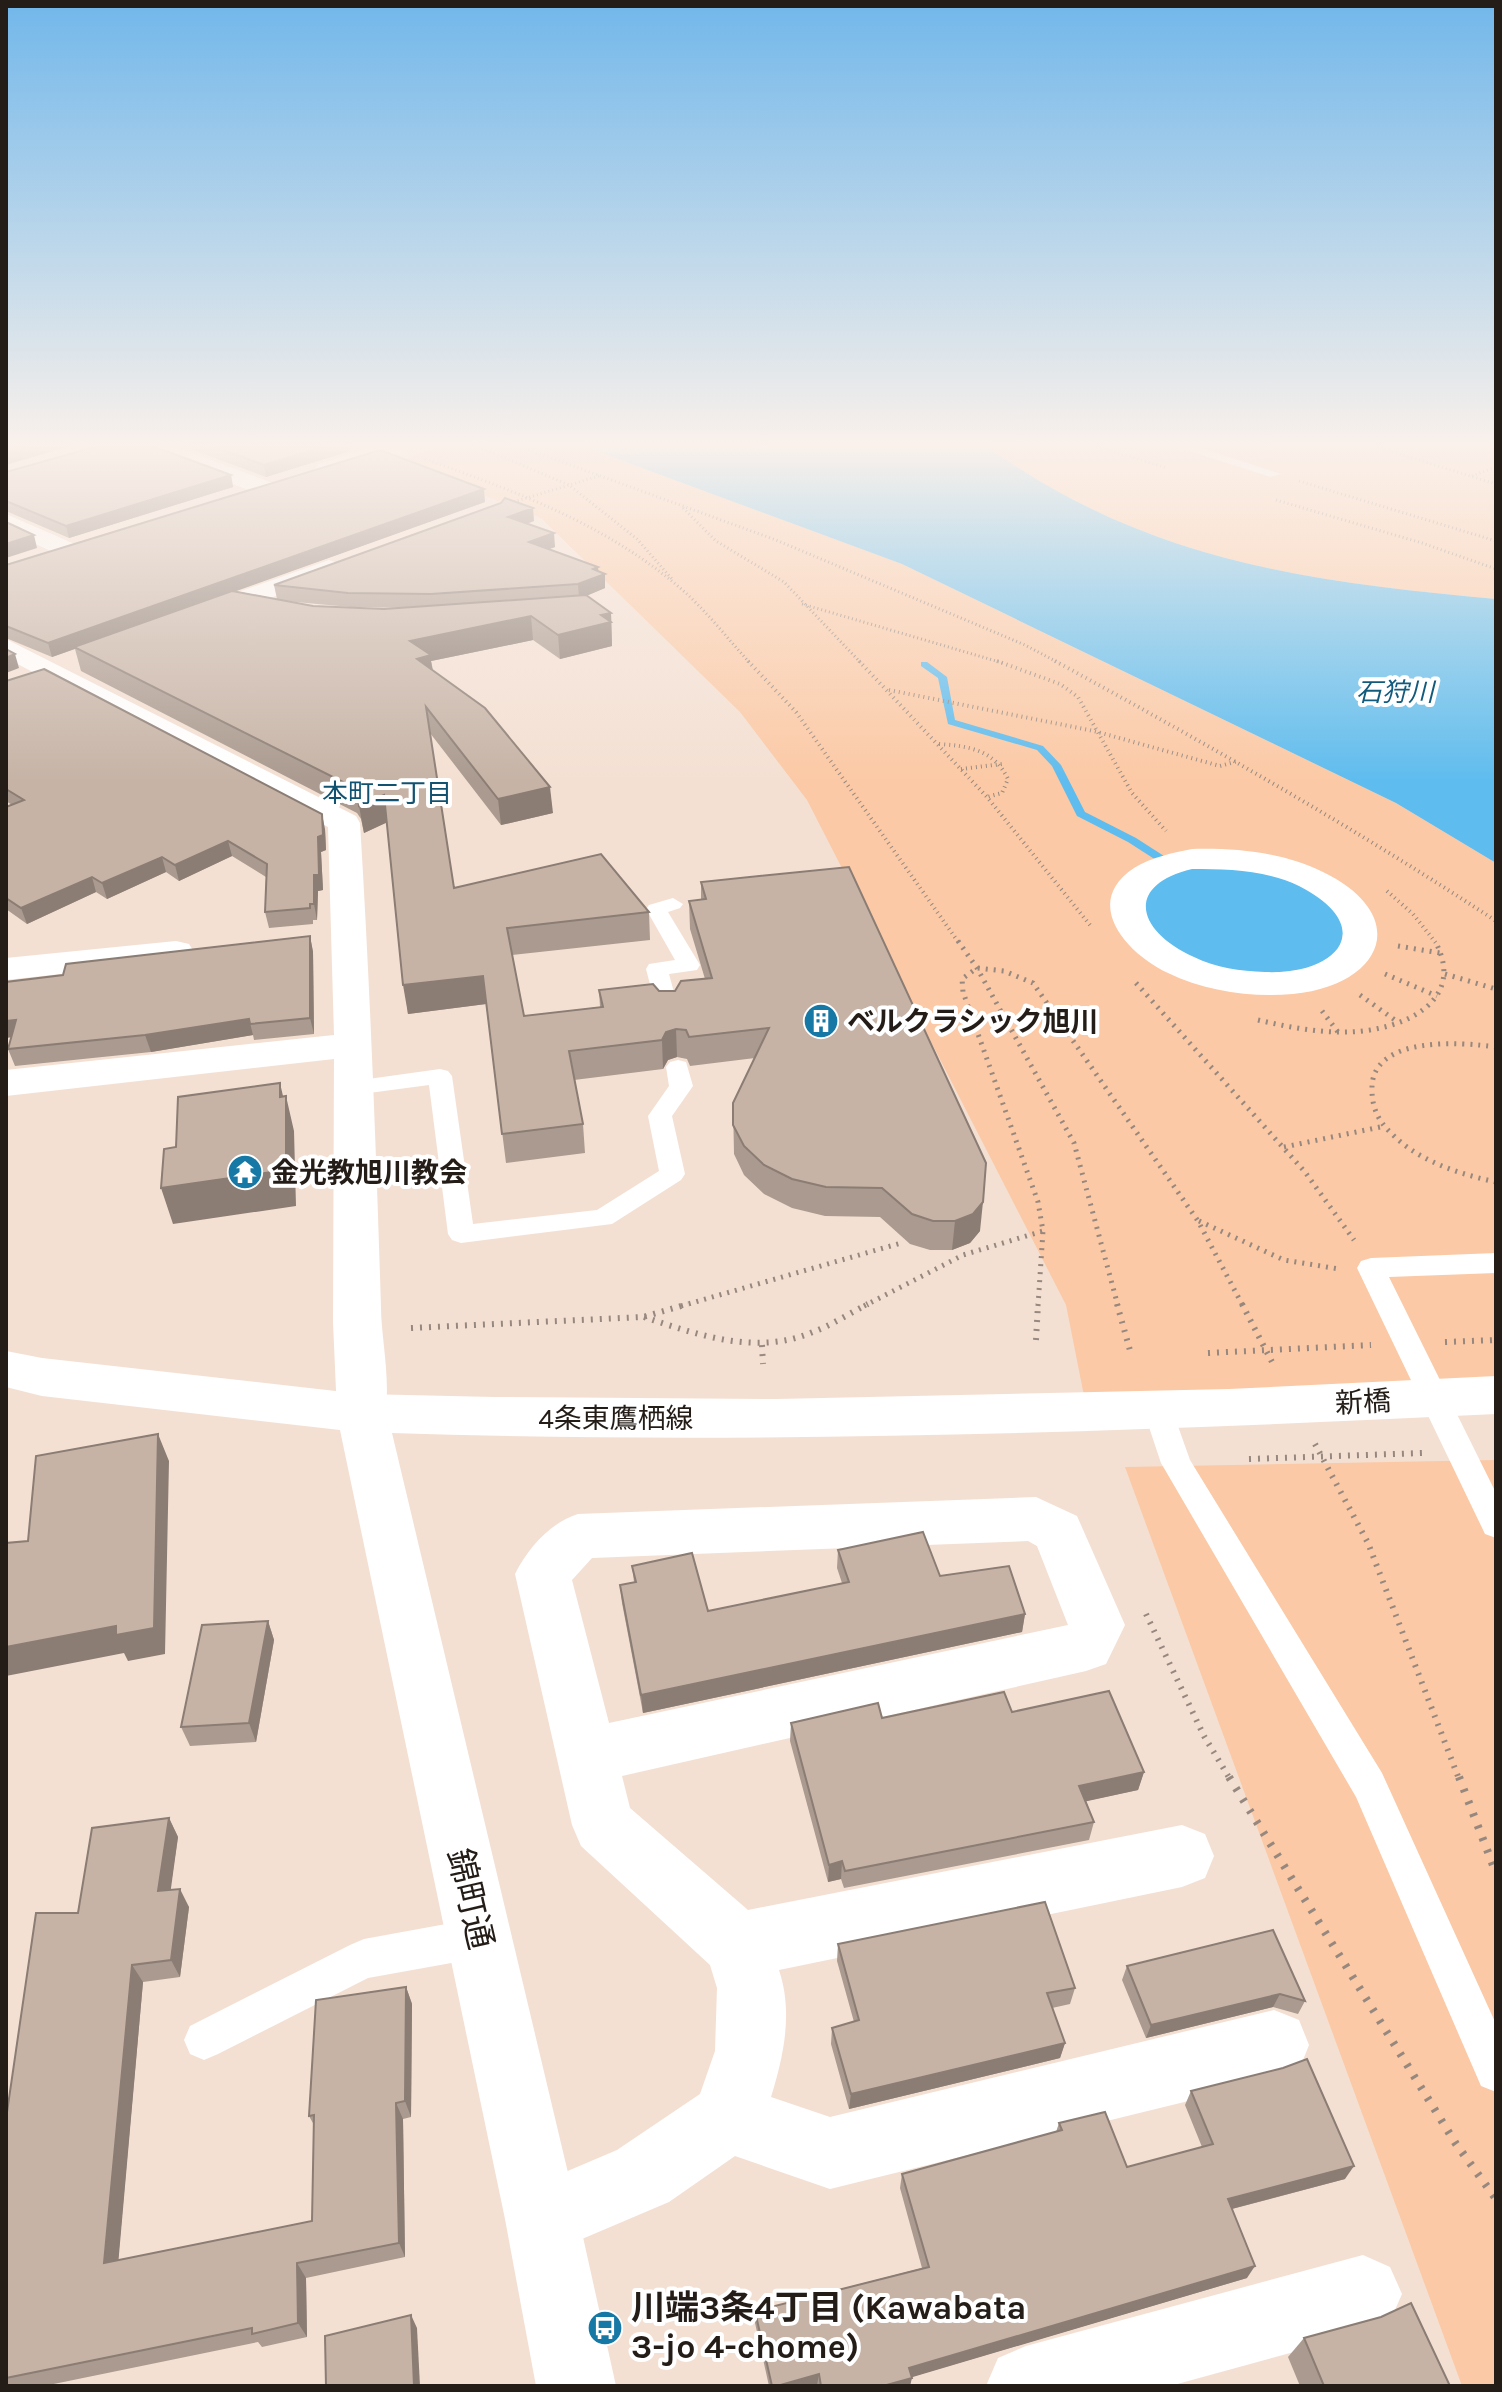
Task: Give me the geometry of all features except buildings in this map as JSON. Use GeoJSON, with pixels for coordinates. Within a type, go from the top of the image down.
{"type":"FeatureCollection","features":[{"type":"Feature","properties":{"kind":"main road"},"geometry":{"type":"LineString","coordinates":[[31,561],[39,559]]}},
{"type":"Feature","properties":{"kind":"main road"},"geometry":{"type":"LineString","coordinates":[[177,623],[349,561]]}},
{"type":"Feature","properties":{"kind":"main road"},"geometry":{"type":"LineString","coordinates":[[233,603],[289,613]]}},
{"type":"Feature","properties":{"kind":"main road"},"geometry":{"type":"LineString","coordinates":[[6,647],[64,665]]}},
{"type":"Feature","properties":{"kind":"main road"},"geometry":{"type":"LineString","coordinates":[[21,680],[64,665]]}},
{"type":"Feature","properties":{"kind":"main road","name":"錦町通"},"geometry":{"type":"LineString","coordinates":[[64,665],[344,823],[334,936],[354,1045],[357,1322],[362,1413],[542,2219],[576,2386]]}},
{"type":"Feature","properties":{"kind":"main road"},"geometry":{"type":"LineString","coordinates":[[1192,859],[1261,862],[1284,868],[1326,887],[1350,906],[1362,929],[1362,940],[1340,967],[1299,982],[1266,984],[1231,980],[1190,969],[1153,949],[1130,923],[1126,907],[1130,892],[1141,879],[1159,869],[1192,859]]}},
{"type":"Feature","properties":{"kind":"main road"},"geometry":{"type":"LineString","coordinates":[[6,969],[209,948]]}},
{"type":"Feature","properties":{"kind":"main road"},"geometry":{"type":"LineString","coordinates":[[6,1083],[354,1045]]}},
{"type":"Feature","properties":{"kind":"main road","name":"4条東鷹栖線"},"geometry":{"type":"LineString","coordinates":[[6,1369],[58,1379],[362,1413],[777,1419],[1229,1408]]}},
{"type":"Feature","properties":{"kind":"main road","name":"新橋"},"geometry":{"type":"LineString","coordinates":[[1229,1408],[1496,1395]]}},
{"type":"Feature","properties":{"kind":"main road"},"geometry":{"type":"LineString","coordinates":[[542,2219],[643,2176],[728,2118],[750,2051],[751,1988],[738,1945],[603,1825],[586,1756],[543,1574],[578,1536],[1036,1519],[1058,1532],[1097,1625],[1086,1646],[586,1756]]}},
{"type":"Feature","properties":{"kind":"main road"},"geometry":{"type":"LineString","coordinates":[[738,1945],[1182,1856]]}},
{"type":"Feature","properties":{"kind":"main road"},"geometry":{"type":"LineString","coordinates":[[728,2118],[830,2153],[1274,2045]]}},
{"type":"Feature","properties":{"kind":"main road"},"geometry":{"type":"LineString","coordinates":[[1026,2386],[1363,2294]]}},
{"type":"Feature","properties":{"kind":"lane"},"geometry":{"type":"LineString","coordinates":[[668,1011],[657,969],[689,965],[656,909],[673,904]]}},
{"type":"Feature","properties":{"kind":"lane"},"geometry":{"type":"LineString","coordinates":[[354,1088],[440,1076],[461,1234],[603,1218],[672,1174],[660,1116],[681,1086],[678,1067]]}},
{"type":"Feature","properties":{"kind":"lane"},"geometry":{"type":"LineString","coordinates":[[1493,1515],[1371,1268],[1496,1263]]}},
{"type":"Feature","properties":{"kind":"lane"},"geometry":{"type":"LineString","coordinates":[[1158,1409],[1176,1463],[1369,1785],[1496,2071]]}},
{"type":"Feature","properties":{"kind":"lane"},"geometry":{"type":"LineString","coordinates":[[204,2040],[364,1959],[479,1938]]}},
{"type":"Feature","properties":{"kind":"path"},"geometry":{"type":"LineString","coordinates":[[639,559],[680,588]]}},
{"type":"Feature","properties":{"kind":"path"},"geometry":{"type":"LineString","coordinates":[[654,559],[796,712],[977,968],[1074,1143],[1131,1354]]}},
{"type":"Feature","properties":{"kind":"path"},"geometry":{"type":"LineString","coordinates":[[745,559],[784,582],[887,689],[987,797],[1094,931]]}},
{"type":"Feature","properties":{"kind":"path"},"geometry":{"type":"LineString","coordinates":[[820,559],[1025,645],[1239,761],[1383,847],[1496,921]]}},
{"type":"Feature","properties":{"kind":"path"},"geometry":{"type":"LineString","coordinates":[[1466,559],[1496,569]]}},
{"type":"Feature","properties":{"kind":"path"},"geometry":{"type":"LineString","coordinates":[[801,603],[1047,678],[1078,697],[1094,731],[1132,793],[1192,859]]}},
{"type":"Feature","properties":{"kind":"path"},"geometry":{"type":"LineString","coordinates":[[887,689],[1094,731],[1220,766],[1239,761]]}},
{"type":"Feature","properties":{"kind":"path"},"geometry":{"type":"LineString","coordinates":[[938,744],[982,750],[1003,764],[1008,779],[1002,793],[987,797]]}},
{"type":"Feature","properties":{"kind":"path"},"geometry":{"type":"LineString","coordinates":[[961,769],[1003,764]]}},
{"type":"Feature","properties":{"kind":"path"},"geometry":{"type":"LineString","coordinates":[[1340,967],[1437,996]]}},
{"type":"Feature","properties":{"kind":"path"},"geometry":{"type":"LineString","coordinates":[[1340,967],[1399,1023]]}},
{"type":"Feature","properties":{"kind":"path"},"geometry":{"type":"LineString","coordinates":[[1036,1340],[1043,1231],[1038,1202],[963,992],[962,979],[977,968],[1004,971],[1033,983],[1198,1221],[1279,1375]]}},
{"type":"Feature","properties":{"kind":"path"},"geometry":{"type":"LineString","coordinates":[[1445,974],[1496,989]]}},
{"type":"Feature","properties":{"kind":"path"},"geometry":{"type":"LineString","coordinates":[[1130,976],[1334,1207],[1371,1268]]}},
{"type":"Feature","properties":{"kind":"path"},"geometry":{"type":"LineString","coordinates":[[1496,1047],[1466,1042],[1432,1042],[1403,1050],[1382,1063],[1371,1081],[1372,1103],[1385,1126],[1408,1147],[1439,1165],[1496,1182]]}},
{"type":"Feature","properties":{"kind":"path"},"geometry":{"type":"LineString","coordinates":[[1284,1147],[1385,1126]]}},
{"type":"Feature","properties":{"kind":"path"},"geometry":{"type":"LineString","coordinates":[[1198,1221],[1302,1267],[1371,1268]]}},
{"type":"Feature","properties":{"kind":"path"},"geometry":{"type":"LineString","coordinates":[[643,1317],[716,1340],[762,1345],[789,1342],[963,1255],[1043,1231]]}},
{"type":"Feature","properties":{"kind":"path"},"geometry":{"type":"LineString","coordinates":[[411,1328],[643,1317],[901,1243]]}},
{"type":"Feature","properties":{"kind":"path"},"geometry":{"type":"LineString","coordinates":[[1435,1343],[1496,1340]]}},
{"type":"Feature","properties":{"kind":"path"},"geometry":{"type":"LineString","coordinates":[[762,1345],[763,1364]]}},
{"type":"Feature","properties":{"kind":"path"},"geometry":{"type":"LineString","coordinates":[[1208,1353],[1375,1345]]}},
{"type":"Feature","properties":{"kind":"path"},"geometry":{"type":"LineString","coordinates":[[1309,1431],[1368,1543],[1496,1873]]}},
{"type":"Feature","properties":{"kind":"path"},"geometry":{"type":"LineString","coordinates":[[1249,1459],[1434,1452]]}},
{"type":"Feature","properties":{"kind":"path"},"geometry":{"type":"LineString","coordinates":[[1143,1608],[1204,1736],[1456,2144],[1496,2199]]}},
{"type":"Feature","properties":{"kind":"shaded area"},"geometry":{"type":"Polygon","coordinates":[[[583,559],[887,559],[1396,803],[1496,863],[1496,1393],[1087,1411],[1066,1305],[807,800],[740,712],[583,559]]]}},
{"type":"Feature","properties":{"kind":"shaded area"},"geometry":{"type":"Polygon","coordinates":[[[1231,559],[1496,559],[1496,599],[1360,584],[1231,559]]]}},
{"type":"Feature","properties":{"kind":"shaded area"},"geometry":{"type":"Polygon","coordinates":[[[1496,1460],[1496,2386],[1462,2386],[1125,1467],[1496,1460]]]}},
{"type":"Feature","properties":{"kind":"water","name":"石狩川"},"geometry":{"type":"Polygon","coordinates":[[[887,559],[1230,559],[1360,584],[1496,599],[1496,863],[1396,803],[887,559]]]}},
{"type":"Feature","properties":{"kind":"water"},"geometry":{"type":"Polygon","coordinates":[[[1249,866],[1308,884],[1346,918],[1339,955],[1317,968],[1247,976],[1176,955],[1139,919],[1146,887],[1188,867],[1249,866]]]}},
{"type":"Feature","properties":{"kind":"waterway"},"geometry":{"type":"LineString","coordinates":[[924,664],[942,677],[951,722],[1040,748],[1056,765],[1081,814],[1160,858]]}},
{"type":"Feature","properties":{"kind":"place","name":"ベルクラシック旭川"},"geometry":{"type":"Point","coordinates":[821,1021]}},
{"type":"Feature","properties":{"kind":"place","name":"金光教旭川教会"},"geometry":{"type":"Point","coordinates":[245,1172]}},
{"type":"Feature","properties":{"kind":"place","name":"川端3条4丁目 (Kawabata 3-jo 4-chome)"},"geometry":{"type":"Point","coordinates":[605,2328]}},
{"type":"Feature","properties":{"kind":"district","name":"本町二丁目"},"geometry":{"type":"Point","coordinates":[387,793]}}]}
